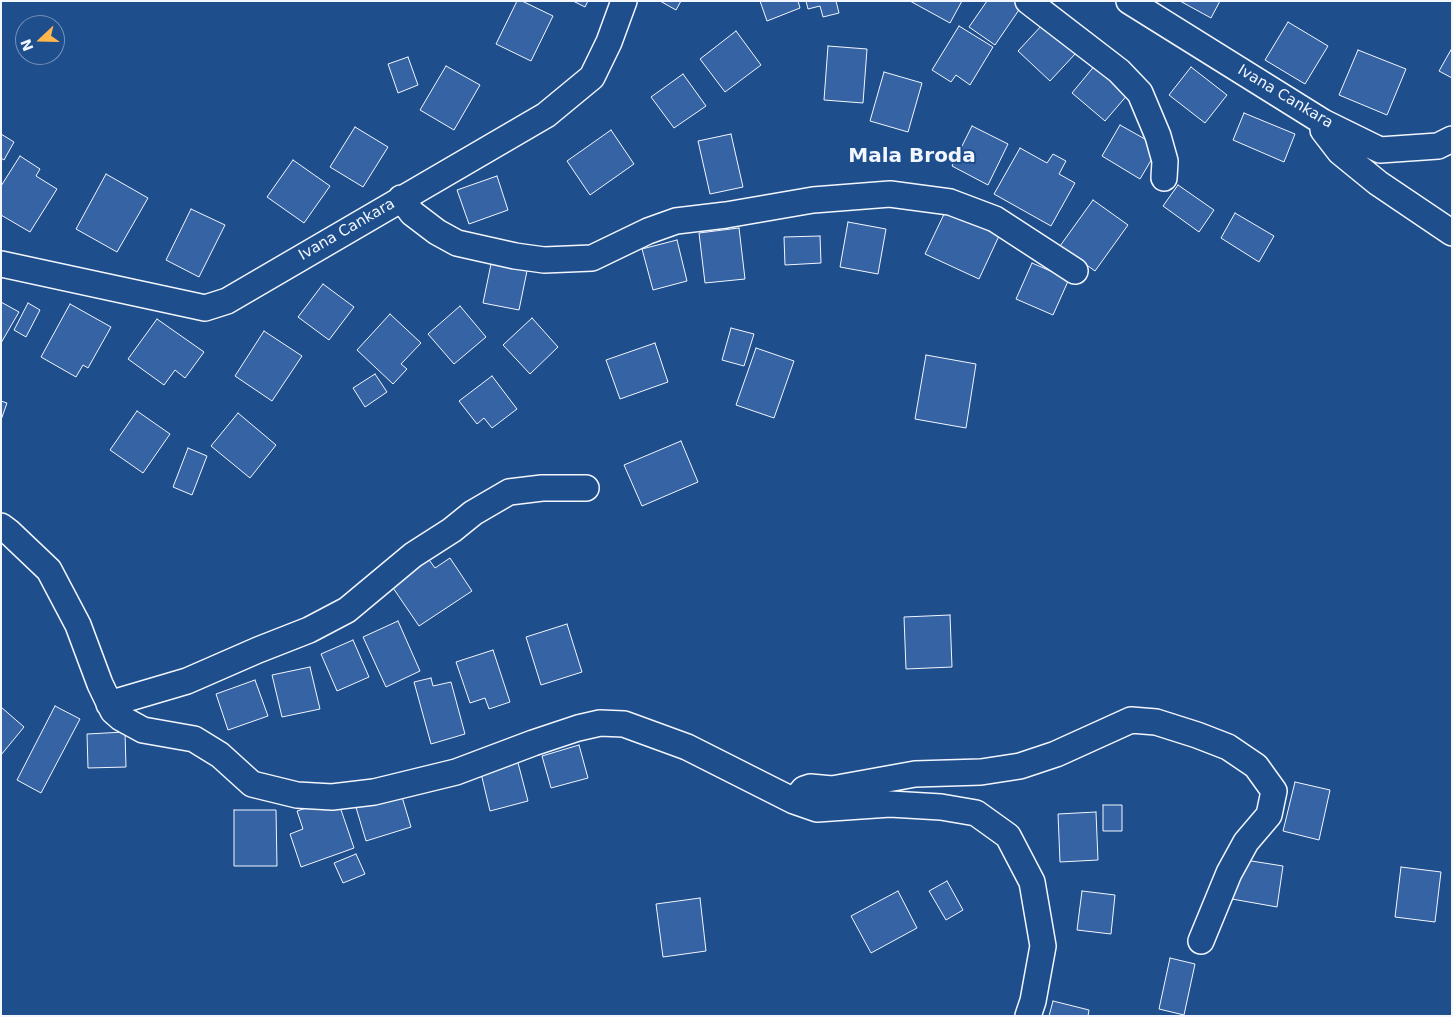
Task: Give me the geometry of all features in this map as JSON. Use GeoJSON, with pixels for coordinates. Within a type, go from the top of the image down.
{"type":"FeatureCollection","features":[{"type":"Feature","properties":{"kind":"street","name":"Ivana Cankara"},"geometry":{"type":"LineString","coordinates":[[1,264],[205,308],[227,301],[546,115],[592,76],[624,1]]}},
{"type":"Feature","properties":{"kind":"street"},"geometry":{"type":"LineString","coordinates":[[1028,1],[1119,71],[1140,93],[1158,136],[1165,161],[1164,178]]}},
{"type":"Feature","properties":{"kind":"street","name":"Ivana Cankara"},"geometry":{"type":"LineString","coordinates":[[1128,1],[1323,122],[1380,150],[1438,146],[1452,140]]}},
{"type":"Feature","properties":{"kind":"street"},"geometry":{"type":"LineString","coordinates":[[1323,122],[1323,130],[1340,152],[1378,183],[1452,233]]}},
{"type":"Feature","properties":{"kind":"street"},"geometry":{"type":"LineString","coordinates":[[401,198],[412,213],[457,243],[515,256],[544,260],[592,258],[676,221],[726,215],[813,200],[890,194],[950,202],[995,219],[1075,271]]}},
{"type":"Feature","properties":{"kind":"street"},"geometry":{"type":"LineString","coordinates":[[109,704],[187,682],[258,650],[309,630],[347,610],[413,555],[452,530],[472,514],[509,492],[542,488],[586,488]]}},
{"type":"Feature","properties":{"kind":"street"},"geometry":{"type":"LineString","coordinates":[[1,526],[49,570],[78,625],[109,704],[121,718],[142,730],[194,739],[220,755],[252,784],[297,795],[332,797],[374,792],[456,772],[533,743],[600,722],[624,724],[687,747],[794,801],[817,809],[890,804],[941,807],[976,813],[1008,836],[1032,882],[1043,946],[1033,1001],[1028,1016]]}},
{"type":"Feature","properties":{"kind":"street"},"geometry":{"type":"LineString","coordinates":[[794,801],[804,789],[810,787],[832,790],[915,774],[981,772],[1020,766],[1056,754],[1131,720],[1156,722],[1197,735],[1228,746],[1256,766],[1274,791],[1269,815],[1246,842],[1229,873],[1201,941]]}},
{"type":"Feature","properties":{"kind":"building"},"geometry":{"type":"Polygon","coordinates":[[[517,1],[522,1],[553,16],[531,61],[496,44],[517,1]]]}},
{"type":"Feature","properties":{"kind":"building"},"geometry":{"type":"Polygon","coordinates":[[[573,1],[588,1],[585,7],[573,1]]]}},
{"type":"Feature","properties":{"kind":"building"},"geometry":{"type":"Polygon","coordinates":[[[660,1],[681,1],[676,10],[660,1]]]}},
{"type":"Feature","properties":{"kind":"building"},"geometry":{"type":"Polygon","coordinates":[[[760,1],[798,1],[800,8],[767,21],[760,1]]]}},
{"type":"Feature","properties":{"kind":"building"},"geometry":{"type":"Polygon","coordinates":[[[806,1],[836,1],[839,13],[823,17],[820,6],[808,9],[806,1]]]}},
{"type":"Feature","properties":{"kind":"building"},"geometry":{"type":"Polygon","coordinates":[[[910,1],[962,1],[950,23],[910,1]]]}},
{"type":"Feature","properties":{"kind":"building"},"geometry":{"type":"Polygon","coordinates":[[[987,1],[1025,1],[995,45],[969,27],[987,1]]]}},
{"type":"Feature","properties":{"kind":"building"},"geometry":{"type":"Polygon","coordinates":[[[1180,1],[1220,1],[1211,18],[1180,1]]]}},
{"type":"Feature","properties":{"kind":"building"},"geometry":{"type":"Polygon","coordinates":[[[1288,22],[1328,46],[1305,84],[1265,60],[1288,22]]]}},
{"type":"Feature","properties":{"kind":"building"},"geometry":{"type":"Polygon","coordinates":[[[1044,23],[1076,53],[1050,81],[1018,51],[1044,23]]]}},
{"type":"Feature","properties":{"kind":"building"},"geometry":{"type":"Polygon","coordinates":[[[959,26],[993,47],[970,85],[956,75],[951,82],[932,70],[959,26]]]}},
{"type":"Feature","properties":{"kind":"building"},"geometry":{"type":"Polygon","coordinates":[[[736,31],[761,65],[725,92],[700,59],[736,31]]]}},
{"type":"Feature","properties":{"kind":"building"},"geometry":{"type":"Polygon","coordinates":[[[828,46],[867,49],[863,103],[824,100],[828,46]]]}},
{"type":"Feature","properties":{"kind":"building"},"geometry":{"type":"Polygon","coordinates":[[[1452,48],[1452,78],[1439,71],[1452,48]]]}},
{"type":"Feature","properties":{"kind":"building"},"geometry":{"type":"Polygon","coordinates":[[[1358,50],[1406,69],[1387,115],[1339,95],[1358,50]]]}},
{"type":"Feature","properties":{"kind":"building"},"geometry":{"type":"Polygon","coordinates":[[[408,57],[418,85],[398,93],[388,64],[408,57]]]}},
{"type":"Feature","properties":{"kind":"building"},"geometry":{"type":"Polygon","coordinates":[[[1096,64],[1129,93],[1105,121],[1072,93],[1096,64]]]}},
{"type":"Feature","properties":{"kind":"building"},"geometry":{"type":"Polygon","coordinates":[[[446,66],[480,85],[454,130],[420,110],[446,66]]]}},
{"type":"Feature","properties":{"kind":"building"},"geometry":{"type":"Polygon","coordinates":[[[1191,67],[1227,95],[1205,123],[1169,95],[1191,67]]]}},
{"type":"Feature","properties":{"kind":"building"},"geometry":{"type":"Polygon","coordinates":[[[884,72],[922,83],[908,132],[870,121],[884,72]]]}},
{"type":"Feature","properties":{"kind":"building"},"geometry":{"type":"Polygon","coordinates":[[[683,74],[706,106],[674,128],[651,97],[683,74]]]}},
{"type":"Feature","properties":{"kind":"building"},"geometry":{"type":"Polygon","coordinates":[[[1244,113],[1295,134],[1284,162],[1233,140],[1244,113]]]}},
{"type":"Feature","properties":{"kind":"building"},"geometry":{"type":"Polygon","coordinates":[[[1120,125],[1159,147],[1140,179],[1102,156],[1120,125]]]}},
{"type":"Feature","properties":{"kind":"building"},"geometry":{"type":"Polygon","coordinates":[[[972,126],[1008,144],[988,185],[952,166],[972,126]]]}},
{"type":"Feature","properties":{"kind":"building"},"geometry":{"type":"Polygon","coordinates":[[[355,127],[388,147],[363,187],[330,167],[355,127]]]}},
{"type":"Feature","properties":{"kind":"building"},"geometry":{"type":"Polygon","coordinates":[[[611,130],[634,164],[590,195],[567,161],[611,130]]]}},
{"type":"Feature","properties":{"kind":"building"},"geometry":{"type":"Polygon","coordinates":[[[1,134],[14,142],[4,160],[1,158],[1,134]]]}},
{"type":"Feature","properties":{"kind":"building"},"geometry":{"type":"Polygon","coordinates":[[[731,134],[743,187],[710,194],[698,141],[731,134]]]}},
{"type":"Feature","properties":{"kind":"building"},"geometry":{"type":"Polygon","coordinates":[[[1020,148],[1047,163],[1053,154],[1066,161],[1059,174],[1075,183],[1051,226],[994,194],[1020,148]]]}},
{"type":"Feature","properties":{"kind":"building"},"geometry":{"type":"Polygon","coordinates":[[[20,156],[40,169],[36,176],[57,189],[30,232],[1,215],[1,186],[20,156]]]}},
{"type":"Feature","properties":{"kind":"building"},"geometry":{"type":"Polygon","coordinates":[[[293,160],[330,186],[304,223],[267,197],[293,160]]]}},
{"type":"Feature","properties":{"kind":"building"},"geometry":{"type":"Polygon","coordinates":[[[106,174],[148,198],[117,252],[76,229],[106,174]]]}},
{"type":"Feature","properties":{"kind":"building"},"geometry":{"type":"Polygon","coordinates":[[[497,176],[508,210],[469,224],[457,190],[497,176]]]}},
{"type":"Feature","properties":{"kind":"building"},"geometry":{"type":"Polygon","coordinates":[[[1178,185],[1214,210],[1199,232],[1163,206],[1178,185]]]}},
{"type":"Feature","properties":{"kind":"building"},"geometry":{"type":"Polygon","coordinates":[[[1093,200],[1128,225],[1095,271],[1060,246],[1093,200]]]}},
{"type":"Feature","properties":{"kind":"building"},"geometry":{"type":"Polygon","coordinates":[[[191,209],[225,225],[199,277],[166,260],[191,209]]]}},
{"type":"Feature","properties":{"kind":"building"},"geometry":{"type":"Polygon","coordinates":[[[946,210],[999,236],[979,279],[925,254],[946,210]]]}},
{"type":"Feature","properties":{"kind":"building"},"geometry":{"type":"Polygon","coordinates":[[[1235,213],[1274,236],[1259,262],[1221,238],[1235,213]]]}},
{"type":"Feature","properties":{"kind":"building"},"geometry":{"type":"Polygon","coordinates":[[[848,222],[886,229],[878,274],[840,267],[848,222]]]}},
{"type":"Feature","properties":{"kind":"building"},"geometry":{"type":"Polygon","coordinates":[[[739,228],[745,279],[705,283],[699,233],[739,228]]]}},
{"type":"Feature","properties":{"kind":"building"},"geometry":{"type":"Polygon","coordinates":[[[820,236],[821,263],[785,265],[784,237],[820,236]]]}},
{"type":"Feature","properties":{"kind":"building"},"geometry":{"type":"Polygon","coordinates":[[[677,240],[687,281],[653,290],[642,249],[677,240]]]}},
{"type":"Feature","properties":{"kind":"building"},"geometry":{"type":"Polygon","coordinates":[[[492,259],[528,266],[519,310],[483,303],[492,259]]]}},
{"type":"Feature","properties":{"kind":"building"},"geometry":{"type":"Polygon","coordinates":[[[1032,263],[1069,279],[1053,315],[1016,299],[1032,263]]]}},
{"type":"Feature","properties":{"kind":"building"},"geometry":{"type":"Polygon","coordinates":[[[323,284],[354,307],[329,340],[298,317],[323,284]]]}},
{"type":"Feature","properties":{"kind":"building"},"geometry":{"type":"Polygon","coordinates":[[[1,302],[19,312],[1,343],[1,302]]]}},
{"type":"Feature","properties":{"kind":"building"},"geometry":{"type":"Polygon","coordinates":[[[28,303],[40,310],[26,337],[14,330],[28,303]]]}},
{"type":"Feature","properties":{"kind":"building"},"geometry":{"type":"Polygon","coordinates":[[[70,304],[111,327],[88,368],[83,365],[76,377],[41,357],[70,304]]]}},
{"type":"Feature","properties":{"kind":"building"},"geometry":{"type":"Polygon","coordinates":[[[460,306],[486,337],[454,364],[428,334],[460,306]]]}},
{"type":"Feature","properties":{"kind":"building"},"geometry":{"type":"Polygon","coordinates":[[[390,314],[421,343],[401,364],[407,369],[393,384],[357,350],[390,314]]]}},
{"type":"Feature","properties":{"kind":"building"},"geometry":{"type":"Polygon","coordinates":[[[532,318],[558,347],[530,374],[503,345],[532,318]]]}},
{"type":"Feature","properties":{"kind":"building"},"geometry":{"type":"Polygon","coordinates":[[[157,319],[204,352],[185,378],[175,370],[164,385],[128,359],[157,319]]]}},
{"type":"Feature","properties":{"kind":"building"},"geometry":{"type":"Polygon","coordinates":[[[731,328],[754,334],[744,366],[722,360],[731,328]]]}},
{"type":"Feature","properties":{"kind":"building"},"geometry":{"type":"Polygon","coordinates":[[[264,331],[302,356],[272,401],[235,376],[264,331]]]}},
{"type":"Feature","properties":{"kind":"building"},"geometry":{"type":"Polygon","coordinates":[[[655,343],[668,382],[620,399],[606,360],[655,343]]]}},
{"type":"Feature","properties":{"kind":"building"},"geometry":{"type":"Polygon","coordinates":[[[756,348],[794,361],[774,418],[736,405],[756,348]]]}},
{"type":"Feature","properties":{"kind":"building"},"geometry":{"type":"Polygon","coordinates":[[[926,355],[976,364],[966,428],[915,419],[926,355]]]}},
{"type":"Feature","properties":{"kind":"building"},"geometry":{"type":"Polygon","coordinates":[[[375,374],[387,392],[365,407],[353,388],[375,374]]]}},
{"type":"Feature","properties":{"kind":"building"},"geometry":{"type":"Polygon","coordinates":[[[492,376],[517,409],[492,428],[484,418],[477,424],[459,401],[492,376]]]}},
{"type":"Feature","properties":{"kind":"building"},"geometry":{"type":"Polygon","coordinates":[[[1,401],[7,403],[1,420],[1,401]]]}},
{"type":"Feature","properties":{"kind":"building"},"geometry":{"type":"Polygon","coordinates":[[[137,411],[170,434],[143,473],[110,450],[137,411]]]}},
{"type":"Feature","properties":{"kind":"building"},"geometry":{"type":"Polygon","coordinates":[[[238,413],[276,445],[250,478],[211,446],[238,413]]]}},
{"type":"Feature","properties":{"kind":"building"},"geometry":{"type":"Polygon","coordinates":[[[681,441],[698,482],[642,506],[624,465],[681,441]]]}},
{"type":"Feature","properties":{"kind":"building"},"geometry":{"type":"Polygon","coordinates":[[[188,448],[207,456],[192,495],[173,487],[188,448]]]}},
{"type":"Feature","properties":{"kind":"building"},"geometry":{"type":"Polygon","coordinates":[[[427,557],[435,568],[450,558],[472,591],[419,626],[389,582],[427,557]]]}},
{"type":"Feature","properties":{"kind":"building"},"geometry":{"type":"Polygon","coordinates":[[[950,615],[952,667],[906,669],[904,617],[950,615]]]}},
{"type":"Feature","properties":{"kind":"building"},"geometry":{"type":"Polygon","coordinates":[[[398,621],[420,671],[386,687],[363,637],[398,621]]]}},
{"type":"Feature","properties":{"kind":"building"},"geometry":{"type":"Polygon","coordinates":[[[567,624],[582,672],[541,685],[526,637],[567,624]]]}},
{"type":"Feature","properties":{"kind":"building"},"geometry":{"type":"Polygon","coordinates":[[[353,640],[369,677],[337,691],[321,654],[353,640]]]}},
{"type":"Feature","properties":{"kind":"building"},"geometry":{"type":"Polygon","coordinates":[[[493,650],[510,702],[489,709],[485,698],[470,703],[456,662],[493,650]]]}},
{"type":"Feature","properties":{"kind":"building"},"geometry":{"type":"Polygon","coordinates":[[[310,667],[320,709],[282,717],[272,675],[310,667]]]}},
{"type":"Feature","properties":{"kind":"building"},"geometry":{"type":"Polygon","coordinates":[[[431,678],[433,686],[451,682],[465,734],[431,744],[414,682],[431,678]]]}},
{"type":"Feature","properties":{"kind":"building"},"geometry":{"type":"Polygon","coordinates":[[[255,680],[268,716],[228,730],[216,694],[255,680]]]}},
{"type":"Feature","properties":{"kind":"building"},"geometry":{"type":"Polygon","coordinates":[[[55,706],[80,719],[41,793],[17,780],[55,706]]]}},
{"type":"Feature","properties":{"kind":"building"},"geometry":{"type":"Polygon","coordinates":[[[1,707],[24,727],[1,755],[1,707]]]}},
{"type":"Feature","properties":{"kind":"building"},"geometry":{"type":"Polygon","coordinates":[[[125,732],[126,767],[88,768],[87,734],[125,732]]]}},
{"type":"Feature","properties":{"kind":"building"},"geometry":{"type":"Polygon","coordinates":[[[579,745],[588,778],[551,788],[542,756],[579,745]]]}},
{"type":"Feature","properties":{"kind":"building"},"geometry":{"type":"Polygon","coordinates":[[[517,759],[528,801],[490,811],[480,769],[517,759]]]}},
{"type":"Feature","properties":{"kind":"building"},"geometry":{"type":"Polygon","coordinates":[[[1295,782],[1330,790],[1319,840],[1283,831],[1295,782]]]}},
{"type":"Feature","properties":{"kind":"building"},"geometry":{"type":"Polygon","coordinates":[[[400,790],[411,827],[366,841],[355,804],[400,790]]]}},
{"type":"Feature","properties":{"kind":"building"},"geometry":{"type":"Polygon","coordinates":[[[337,798],[354,848],[301,867],[290,834],[303,829],[297,811],[337,798]]]}},
{"type":"Feature","properties":{"kind":"building"},"geometry":{"type":"Polygon","coordinates":[[[1103,805],[1122,805],[1122,831],[1103,831],[1103,805]]]}},
{"type":"Feature","properties":{"kind":"building"},"geometry":{"type":"Polygon","coordinates":[[[234,810],[276,810],[277,866],[234,866],[234,810]]]}},
{"type":"Feature","properties":{"kind":"building"},"geometry":{"type":"Polygon","coordinates":[[[1096,812],[1098,860],[1060,862],[1058,814],[1096,812]]]}},
{"type":"Feature","properties":{"kind":"building"},"geometry":{"type":"Polygon","coordinates":[[[356,854],[365,874],[343,883],[334,863],[356,854]]]}},
{"type":"Feature","properties":{"kind":"building"},"geometry":{"type":"Polygon","coordinates":[[[1239,859],[1283,866],[1277,907],[1232,899],[1239,859]]]}},
{"type":"Feature","properties":{"kind":"building"},"geometry":{"type":"Polygon","coordinates":[[[1401,867],[1441,872],[1435,922],[1395,917],[1401,867]]]}},
{"type":"Feature","properties":{"kind":"building"},"geometry":{"type":"Polygon","coordinates":[[[947,881],[963,910],[946,920],[929,891],[947,881]]]}},
{"type":"Feature","properties":{"kind":"building"},"geometry":{"type":"Polygon","coordinates":[[[898,891],[917,928],[871,953],[851,916],[898,891]]]}},
{"type":"Feature","properties":{"kind":"building"},"geometry":{"type":"Polygon","coordinates":[[[1082,891],[1115,895],[1111,934],[1077,930],[1082,891]]]}},
{"type":"Feature","properties":{"kind":"building"},"geometry":{"type":"Polygon","coordinates":[[[700,898],[706,951],[663,957],[656,904],[700,898]]]}},
{"type":"Feature","properties":{"kind":"building"},"geometry":{"type":"Polygon","coordinates":[[[1170,958],[1195,964],[1184,1015],[1159,1009],[1170,958]]]}},
{"type":"Feature","properties":{"kind":"building"},"geometry":{"type":"Polygon","coordinates":[[[1053,1001],[1089,1010],[1088,1016],[1049,1016],[1053,1001]]]}},
{"type":"Feature","properties":{"kind":"district","name":"Mala Broda"},"geometry":{"type":"Point","coordinates":[912,157]}}]}
